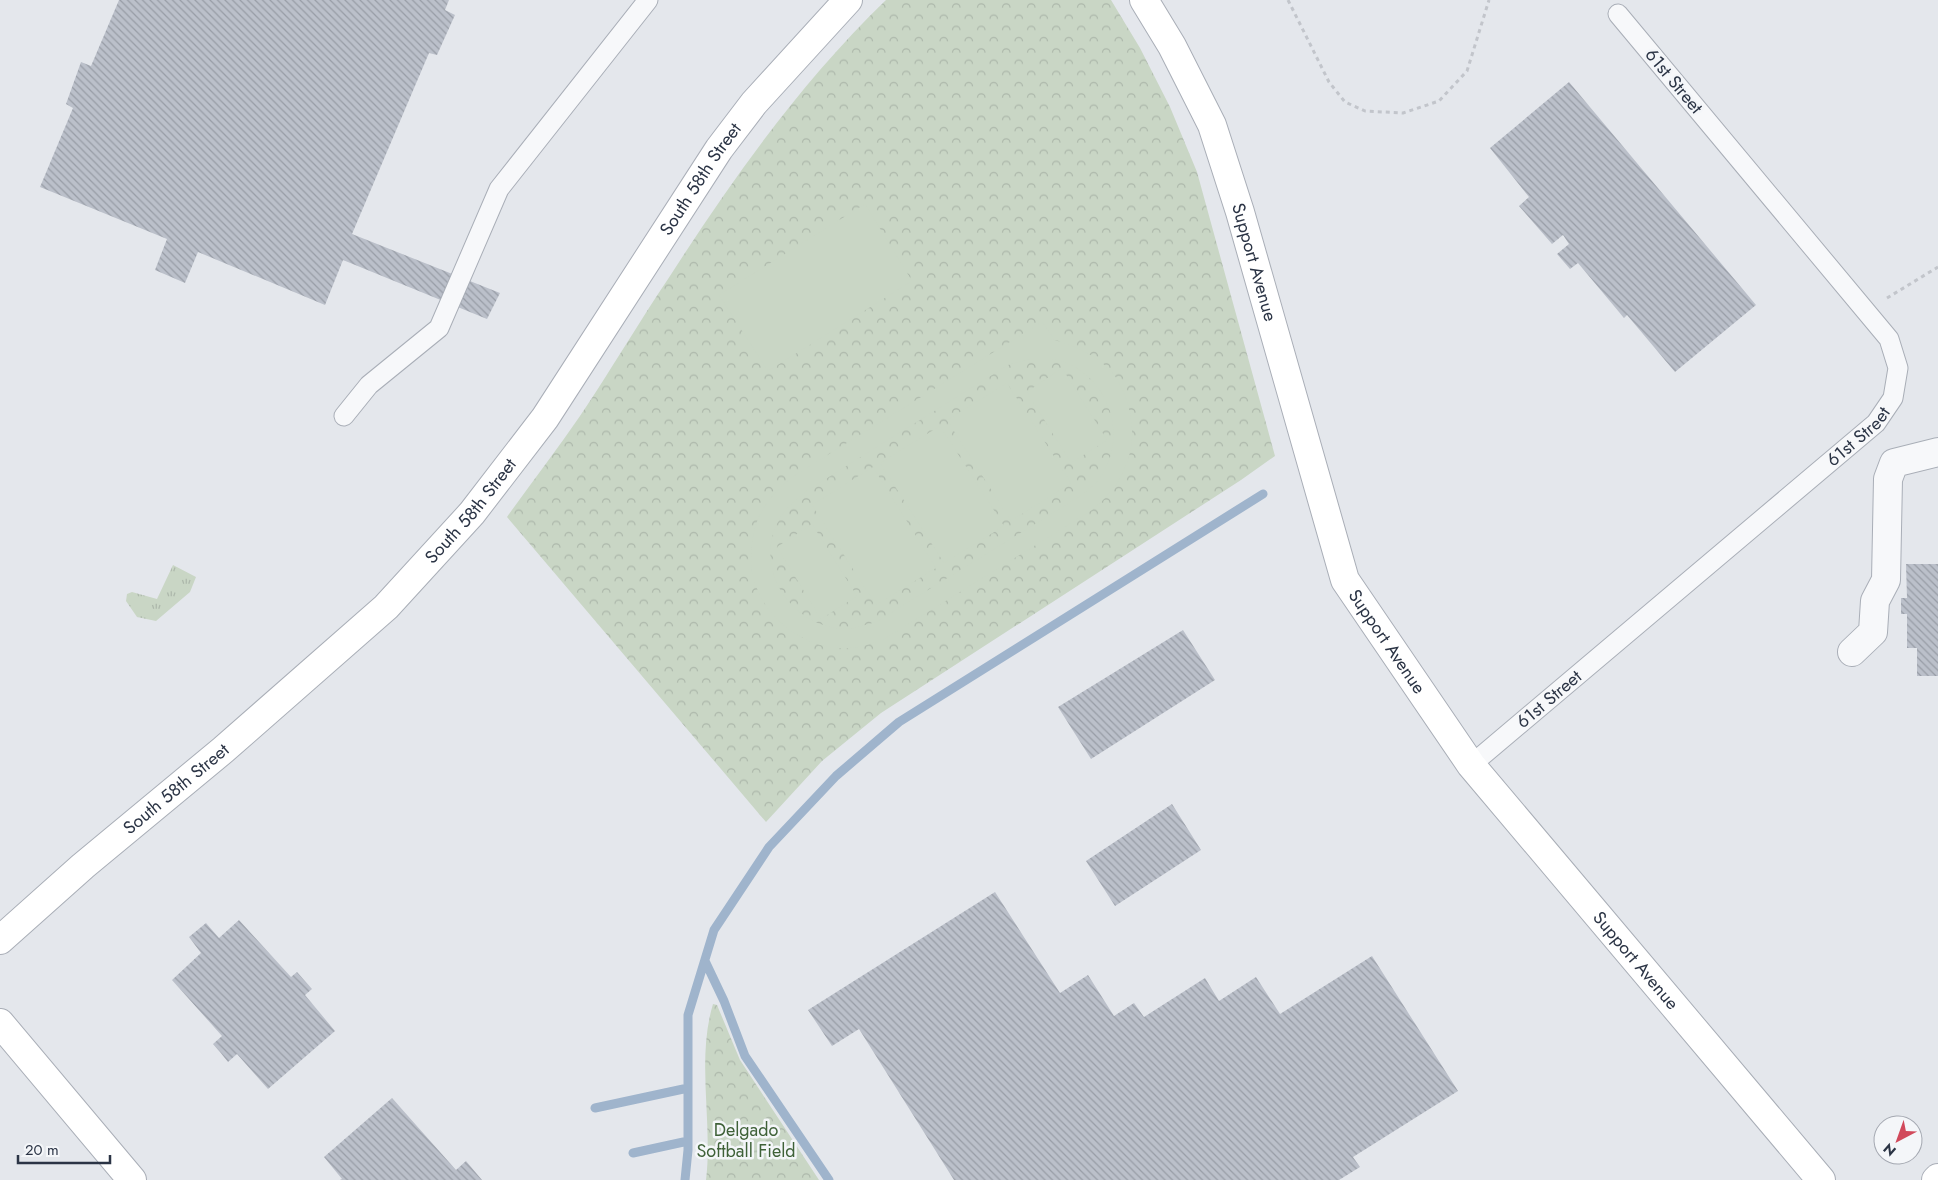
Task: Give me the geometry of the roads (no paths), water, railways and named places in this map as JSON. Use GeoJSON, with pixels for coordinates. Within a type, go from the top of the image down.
{"type":"FeatureCollection","features":[{"type":"Feature","properties":{"kind":"street","name":"South 58th Street"},"geometry":{"type":"LineString","coordinates":[[0,940],[84,866],[223,750],[386,607],[472,513],[545,418],[719,149],[754,103],[848,0]]}},
{"type":"Feature","properties":{"kind":"street","name":"Support Avenue"},"geometry":{"type":"LineString","coordinates":[[1144,0],[1172,46],[1212,125],[1240,212],[1345,580],[1471,765],[1821,1180]]}},
{"type":"Feature","properties":{"kind":"street"},"geometry":{"type":"LineString","coordinates":[[1852,652],[1874,632],[1875,601],[1886,580],[1888,479],[1894,463],[1938,452]]}},
{"type":"Feature","properties":{"kind":"street"},"geometry":{"type":"LineString","coordinates":[[0,1023],[132,1180]]}},
{"type":"Feature","properties":{"kind":"lane"},"geometry":{"type":"LineString","coordinates":[[344,416],[369,385],[439,328],[499,189],[648,0]]}},
{"type":"Feature","properties":{"kind":"lane","name":"61st Street"},"geometry":{"type":"LineString","coordinates":[[1471,765],[1876,423],[1892,398],[1898,368],[1889,339],[1618,14]]}},
{"type":"Feature","properties":{"kind":"waterway"},"geometry":{"type":"LineString","coordinates":[[685,1180],[688,1150],[688,1015],[714,930],[769,847],[836,776],[899,722],[1263,494]]}},
{"type":"Feature","properties":{"kind":"waterway"},"geometry":{"type":"LineString","coordinates":[[705,961],[724,1001],[745,1056],[829,1180]]}},
{"type":"Feature","properties":{"kind":"waterway"},"geometry":{"type":"LineString","coordinates":[[595,1108],[688,1088]]}},
{"type":"Feature","properties":{"kind":"waterway"},"geometry":{"type":"LineString","coordinates":[[633,1153],[688,1141]]}},
{"type":"Feature","properties":{"kind":"park label","name":"Delgado Softball Field"},"geometry":{"type":"Point","coordinates":[746,1140]}}]}
